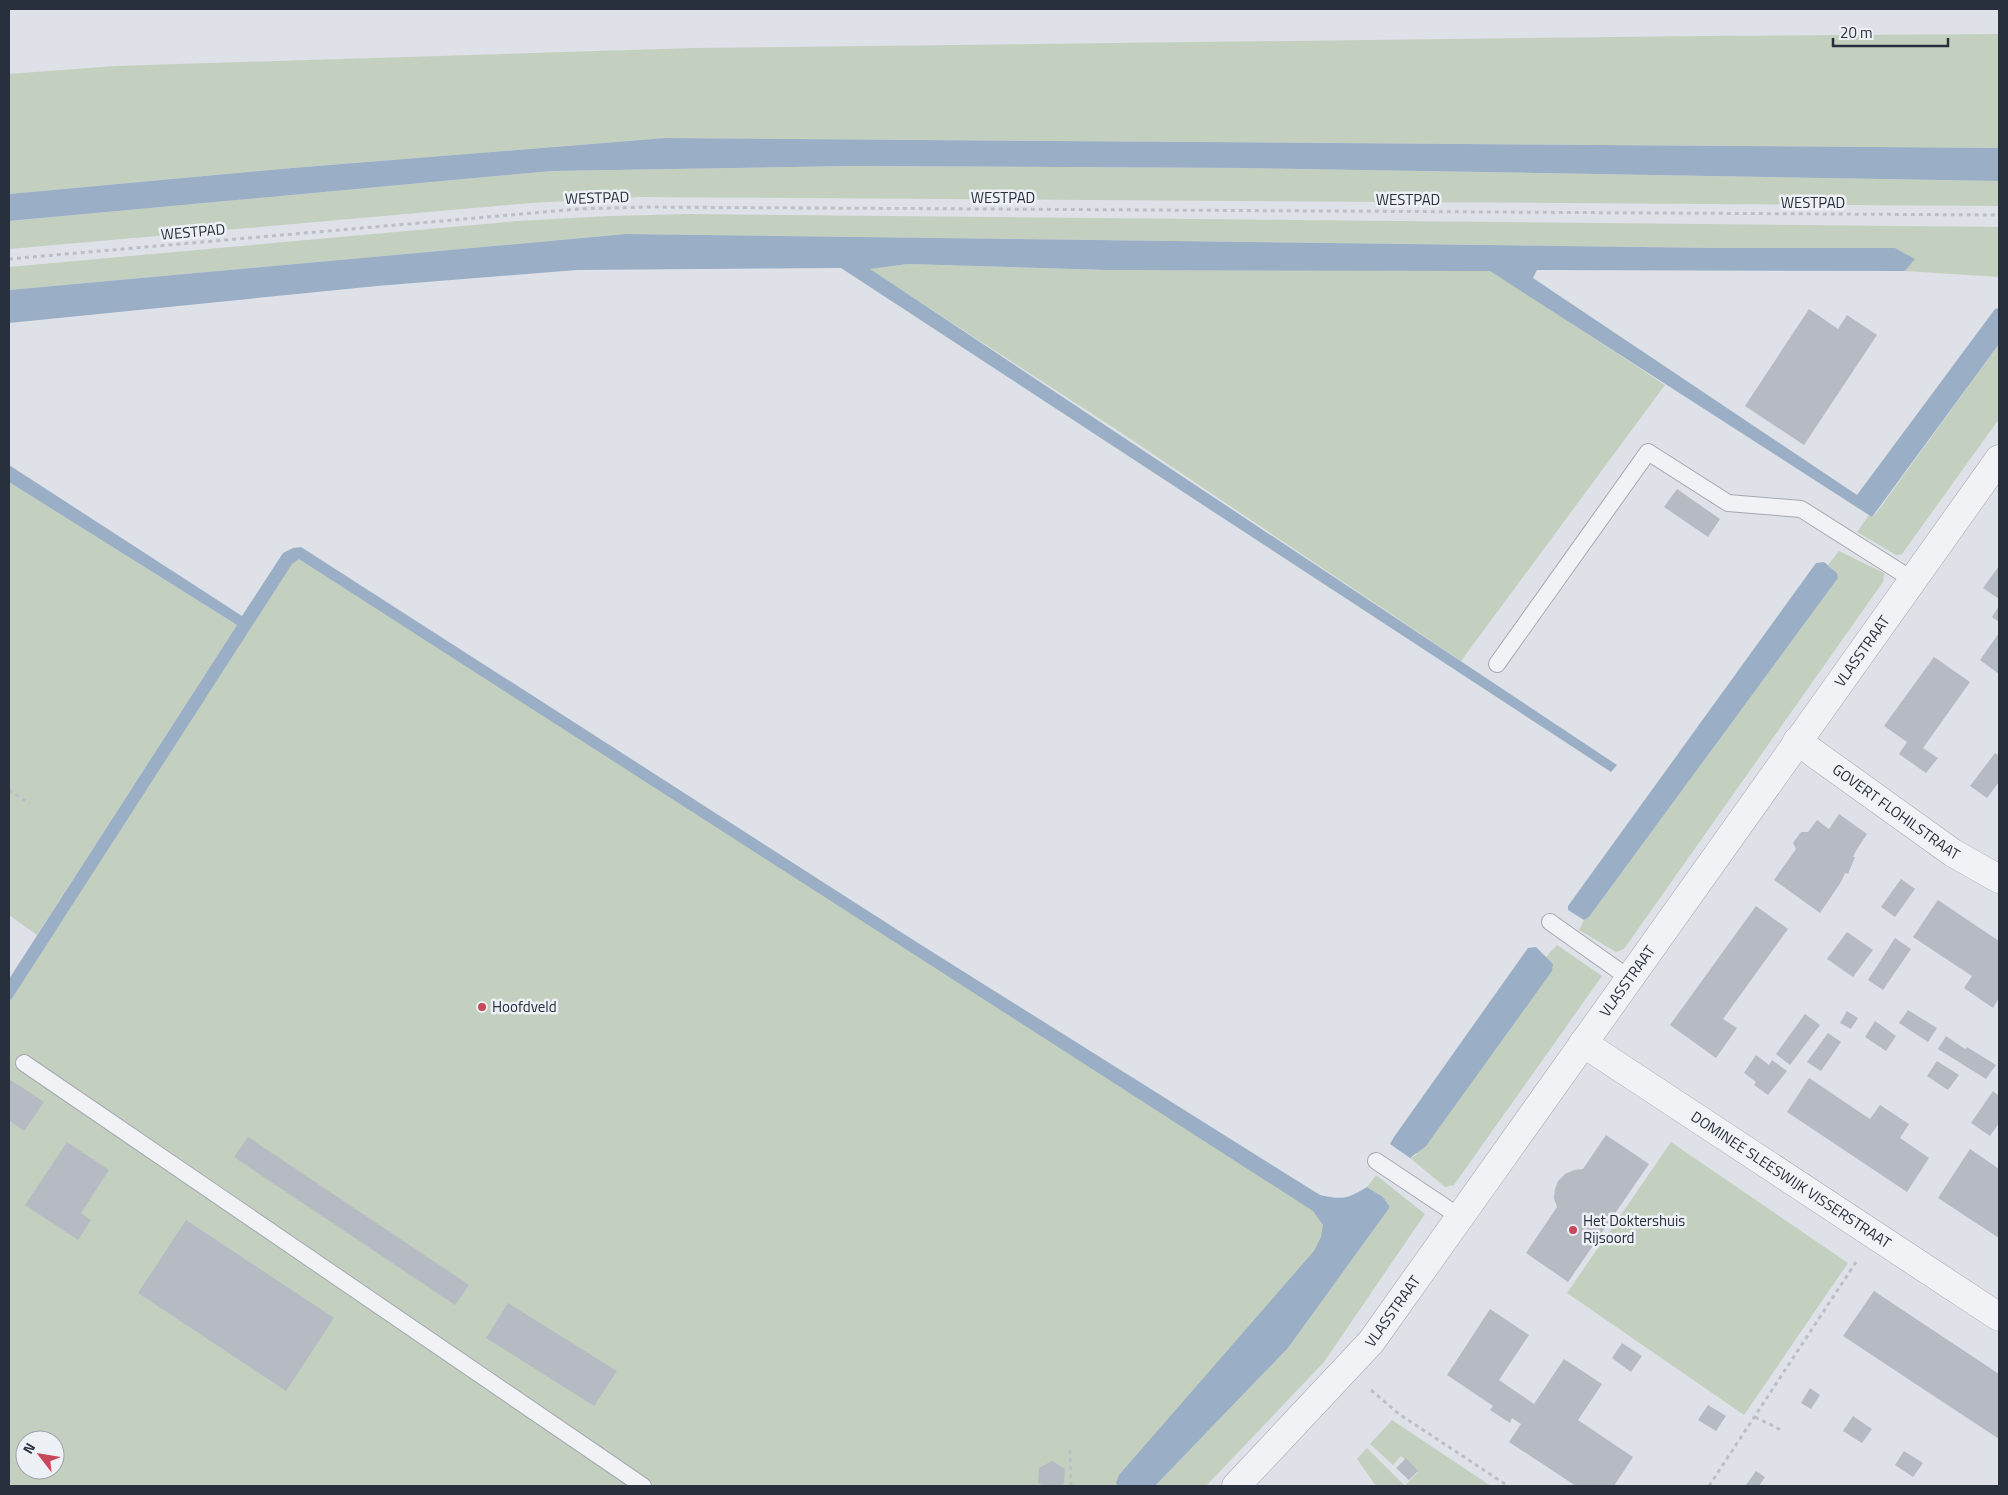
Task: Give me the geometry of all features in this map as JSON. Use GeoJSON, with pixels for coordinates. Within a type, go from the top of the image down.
{"type":"FeatureCollection","features":[{"type":"Feature","properties":{"kind":"street","name":"VLASSTRAAT"},"geometry":{"type":"LineString","coordinates":[[1236,1486],[1371,1342],[1797,740],[1999,459]]}},
{"type":"Feature","properties":{"kind":"street","name":"GOVERT FLOHILSTRAAT"},"geometry":{"type":"LineString","coordinates":[[1797,740],[1953,853],[1999,878]]}},
{"type":"Feature","properties":{"kind":"street","name":"DOMINEE SLEESWIJK VISSERSTRAAT"},"geometry":{"type":"LineString","coordinates":[[1583,1043],[1999,1317]]}},
{"type":"Feature","properties":{"kind":"lane"},"geometry":{"type":"LineString","coordinates":[[1497,664],[1648,452],[1728,503],[1801,509],[1913,580]]}},
{"type":"Feature","properties":{"kind":"lane"},"geometry":{"type":"LineString","coordinates":[[1550,922],[1629,978]]}},
{"type":"Feature","properties":{"kind":"lane"},"geometry":{"type":"LineString","coordinates":[[24,1063],[644,1486]]}},
{"type":"Feature","properties":{"kind":"lane"},"geometry":{"type":"LineString","coordinates":[[1376,1161],[1460,1217]]}},
{"type":"Feature","properties":{"kind":"path","name":"WESTPAD"},"geometry":{"type":"LineString","coordinates":[[9,259],[578,209],[645,207],[1999,215]]}},
{"type":"Feature","properties":{"kind":"path"},"geometry":{"type":"LineString","coordinates":[[9,790],[30,804]]}},
{"type":"Feature","properties":{"kind":"path"},"geometry":{"type":"LineString","coordinates":[[1709,1486],[1874,1235]]}},
{"type":"Feature","properties":{"kind":"path"},"geometry":{"type":"LineString","coordinates":[[1346,1368],[1399,1414],[1508,1486]]}},
{"type":"Feature","properties":{"kind":"path"},"geometry":{"type":"LineString","coordinates":[[1755,1417],[1783,1431]]}},
{"type":"Feature","properties":{"kind":"path"},"geometry":{"type":"LineString","coordinates":[[1070,1450],[1071,1486]]}},
{"type":"Feature","properties":{"kind":"green space"},"geometry":{"type":"Polygon","coordinates":[[[1999,34],[1999,148],[665,138],[292,168],[9,194],[9,74],[115,66],[693,48],[1999,34]]]}},
{"type":"Feature","properties":{"kind":"green space"},"geometry":{"type":"Polygon","coordinates":[[[852,166],[1243,168],[1999,181],[1999,206],[639,197],[531,203],[9,249],[9,221],[552,171],[852,166]]]}},
{"type":"Feature","properties":{"kind":"green space"},"geometry":{"type":"Polygon","coordinates":[[[688,214],[1999,227],[1999,277],[1905,271],[1914,259],[1895,248],[1719,248],[626,234],[9,290],[9,267],[517,221],[688,214]]]}},
{"type":"Feature","properties":{"kind":"green space"},"geometry":{"type":"Polygon","coordinates":[[[908,264],[1106,270],[1490,270],[1665,385],[1461,661],[1117,430],[869,269],[908,264]]]}},
{"type":"Feature","properties":{"kind":"green space"},"geometry":{"type":"Polygon","coordinates":[[[1999,344],[1999,419],[1902,554],[1896,555],[1857,532],[1869,515],[1872,517],[1877,512],[1999,344]]]}},
{"type":"Feature","properties":{"kind":"green space"},"geometry":{"type":"Polygon","coordinates":[[[9,482],[237,625],[37,935],[9,915],[9,482]]]}},
{"type":"Feature","properties":{"kind":"green space"},"geometry":{"type":"Polygon","coordinates":[[[1839,551],[1884,573],[1883,582],[1624,949],[1616,952],[1579,930],[1584,920],[1589,917],[1838,578],[1836,572],[1828,565],[1839,551]]]}},
{"type":"Feature","properties":{"kind":"green space"},"geometry":{"type":"Polygon","coordinates":[[[298,554],[1346,1225],[1130,1486],[9,1486],[9,991],[298,554]]]}},
{"type":"Feature","properties":{"kind":"green space"},"geometry":{"type":"Polygon","coordinates":[[[1557,945],[1602,976],[1454,1185],[1445,1187],[1410,1158],[1415,1156],[1553,964],[1546,957],[1557,945]]]}},
{"type":"Feature","properties":{"kind":"green space"},"geometry":{"type":"Polygon","coordinates":[[[1671,1142],[1848,1263],[1744,1415],[1567,1293],[1671,1142]]]}},
{"type":"Feature","properties":{"kind":"green space"},"geometry":{"type":"Polygon","coordinates":[[[1376,1175],[1425,1214],[1324,1362],[1206,1486],[1155,1486],[1288,1348],[1390,1207],[1383,1197],[1367,1187],[1376,1175]]]}},
{"type":"Feature","properties":{"kind":"green space"},"geometry":{"type":"Polygon","coordinates":[[[1392,1420],[1491,1486],[1405,1486],[1418,1472],[1401,1456],[1393,1465],[1370,1444],[1392,1420]]]}},
{"type":"Feature","properties":{"kind":"green space"},"geometry":{"type":"Polygon","coordinates":[[[1367,1448],[1405,1486],[1376,1486],[1357,1459],[1367,1448]]]}},
{"type":"Feature","properties":{"kind":"water"},"geometry":{"type":"Polygon","coordinates":[[[665,138],[1999,148],[1999,181],[1243,168],[852,166],[552,171],[9,221],[9,194],[292,168],[665,138]]]}},
{"type":"Feature","properties":{"kind":"water"},"geometry":{"type":"Polygon","coordinates":[[[626,234],[1719,248],[1895,248],[1915,259],[1905,271],[1537,270],[1533,278],[1857,495],[1995,309],[1999,308],[1999,344],[1872,517],[1490,271],[1106,270],[908,264],[870,269],[1617,765],[1611,772],[841,268],[577,270],[377,286],[9,323],[9,290],[626,234]]]}},
{"type":"Feature","properties":{"kind":"water"},"geometry":{"type":"Polygon","coordinates":[[[9,465],[242,616],[283,553],[293,548],[301,547],[918,943],[1320,1195],[1334,1198],[1345,1197],[1367,1187],[1383,1197],[1390,1207],[1288,1348],[1155,1486],[1118,1486],[1116,1483],[1119,1475],[1314,1251],[1321,1237],[1323,1225],[1313,1211],[299,559],[292,564],[11,1000],[9,997],[9,979],[237,625],[9,482],[9,465]]]}},
{"type":"Feature","properties":{"kind":"water"},"geometry":{"type":"Polygon","coordinates":[[[1824,562],[1837,573],[1838,578],[1589,917],[1584,920],[1568,910],[1568,906],[1816,563],[1824,562]]]}},
{"type":"Feature","properties":{"kind":"water"},"geometry":{"type":"Polygon","coordinates":[[[1536,947],[1553,964],[1552,971],[1426,1146],[1410,1158],[1390,1144],[1394,1137],[1528,948],[1536,947]]]}},
{"type":"Feature","properties":{"kind":"building"},"geometry":{"type":"Polygon","coordinates":[[[1809,309],[1838,329],[1847,315],[1877,335],[1804,445],[1745,406],[1809,309]]]}},
{"type":"Feature","properties":{"kind":"building"},"geometry":{"type":"Polygon","coordinates":[[[1677,489],[1720,519],[1708,537],[1664,507],[1677,489]]]}},
{"type":"Feature","properties":{"kind":"building"},"geometry":{"type":"Polygon","coordinates":[[[1999,566],[1999,599],[1983,588],[1999,566]]]}},
{"type":"Feature","properties":{"kind":"building"},"geometry":{"type":"Polygon","coordinates":[[[1999,606],[1999,622],[1992,617],[1999,606]]]}},
{"type":"Feature","properties":{"kind":"building"},"geometry":{"type":"Polygon","coordinates":[[[1999,633],[1999,674],[1980,660],[1999,633]]]}},
{"type":"Feature","properties":{"kind":"building"},"geometry":{"type":"Polygon","coordinates":[[[1934,657],[1970,682],[1923,748],[1938,758],[1926,773],[1899,754],[1907,742],[1884,726],[1934,657]]]}},
{"type":"Feature","properties":{"kind":"building"},"geometry":{"type":"Polygon","coordinates":[[[1995,753],[1999,756],[1999,782],[1987,798],[1970,786],[1995,753]]]}},
{"type":"Feature","properties":{"kind":"building"},"geometry":{"type":"Polygon","coordinates":[[[1839,814],[1867,834],[1853,857],[1855,857],[1848,874],[1845,873],[1820,913],[1774,880],[1796,849],[1793,843],[1801,832],[1808,832],[1817,820],[1829,829],[1839,814]]]}},
{"type":"Feature","properties":{"kind":"building"},"geometry":{"type":"Polygon","coordinates":[[[1901,879],[1915,889],[1895,917],[1881,907],[1901,879]]]}},
{"type":"Feature","properties":{"kind":"building"},"geometry":{"type":"Polygon","coordinates":[[[1938,900],[1999,941],[1999,998],[1993,1008],[1964,988],[1972,976],[1913,937],[1938,900]]]}},
{"type":"Feature","properties":{"kind":"building"},"geometry":{"type":"Polygon","coordinates":[[[1756,906],[1788,929],[1723,1019],[1737,1028],[1716,1058],[1670,1025],[1756,906]]]}},
{"type":"Feature","properties":{"kind":"building"},"geometry":{"type":"Polygon","coordinates":[[[1847,932],[1873,950],[1853,977],[1827,959],[1847,932]]]}},
{"type":"Feature","properties":{"kind":"building"},"geometry":{"type":"Polygon","coordinates":[[[1895,938],[1911,949],[1883,990],[1868,980],[1895,938]]]}},
{"type":"Feature","properties":{"kind":"building"},"geometry":{"type":"Polygon","coordinates":[[[1908,1010],[1937,1028],[1928,1042],[1899,1023],[1908,1010]]]}},
{"type":"Feature","properties":{"kind":"building"},"geometry":{"type":"Polygon","coordinates":[[[1847,1011],[1858,1018],[1851,1029],[1840,1023],[1847,1011]]]}},
{"type":"Feature","properties":{"kind":"building"},"geometry":{"type":"Polygon","coordinates":[[[1805,1014],[1820,1025],[1790,1065],[1776,1054],[1805,1014]]]}},
{"type":"Feature","properties":{"kind":"building"},"geometry":{"type":"Polygon","coordinates":[[[1875,1021],[1896,1036],[1886,1051],[1865,1037],[1875,1021]]]}},
{"type":"Feature","properties":{"kind":"building"},"geometry":{"type":"Polygon","coordinates":[[[1828,1033],[1841,1042],[1821,1071],[1807,1062],[1828,1033]]]}},
{"type":"Feature","properties":{"kind":"building"},"geometry":{"type":"Polygon","coordinates":[[[1946,1036],[1965,1049],[1967,1047],[1996,1065],[1986,1079],[1938,1049],[1946,1036]]]}},
{"type":"Feature","properties":{"kind":"building"},"geometry":{"type":"Polygon","coordinates":[[[1756,1055],[1769,1065],[1772,1060],[1787,1071],[1768,1095],[1754,1085],[1756,1082],[1744,1073],[1756,1055]]]}},
{"type":"Feature","properties":{"kind":"building"},"geometry":{"type":"Polygon","coordinates":[[[1937,1061],[1959,1075],[1948,1090],[1927,1076],[1937,1061]]]}},
{"type":"Feature","properties":{"kind":"building"},"geometry":{"type":"Polygon","coordinates":[[[1809,1078],[1870,1119],[1880,1105],[1909,1124],[1900,1138],[1929,1158],[1907,1192],[1787,1112],[1809,1078]]]}},
{"type":"Feature","properties":{"kind":"building"},"geometry":{"type":"Polygon","coordinates":[[[9,1079],[44,1102],[24,1131],[9,1120],[9,1079]]]}},
{"type":"Feature","properties":{"kind":"building"},"geometry":{"type":"Polygon","coordinates":[[[1993,1091],[1999,1096],[1999,1123],[1990,1136],[1971,1123],[1993,1091]]]}},
{"type":"Feature","properties":{"kind":"building","name":"Het Doktershuis Rijsoord"},"geometry":{"type":"Polygon","coordinates":[[[1606,1135],[1649,1164],[1568,1282],[1526,1253],[1557,1207],[1554,1198],[1558,1181],[1565,1174],[1583,1169],[1606,1135]]]}},
{"type":"Feature","properties":{"kind":"building"},"geometry":{"type":"Polygon","coordinates":[[[248,1137],[469,1285],[455,1305],[234,1157],[248,1137]]]}},
{"type":"Feature","properties":{"kind":"building"},"geometry":{"type":"Polygon","coordinates":[[[67,1142],[109,1170],[81,1213],[91,1220],[78,1240],[25,1205],[67,1142]]]}},
{"type":"Feature","properties":{"kind":"building"},"geometry":{"type":"Polygon","coordinates":[[[1970,1149],[1999,1169],[1999,1238],[1938,1198],[1970,1149]]]}},
{"type":"Feature","properties":{"kind":"building"},"geometry":{"type":"Polygon","coordinates":[[[186,1220],[334,1318],[286,1391],[138,1293],[186,1220]]]}},
{"type":"Feature","properties":{"kind":"building"},"geometry":{"type":"Polygon","coordinates":[[[1874,1291],[1999,1374],[1999,1439],[1843,1336],[1874,1291]]]}},
{"type":"Feature","properties":{"kind":"building"},"geometry":{"type":"Polygon","coordinates":[[[508,1303],[617,1371],[594,1406],[486,1338],[508,1303]]]}},
{"type":"Feature","properties":{"kind":"building"},"geometry":{"type":"Polygon","coordinates":[[[1490,1309],[1529,1335],[1499,1380],[1534,1404],[1564,1359],[1602,1384],[1578,1420],[1633,1457],[1614,1486],[1576,1486],[1509,1442],[1521,1424],[1512,1418],[1510,1423],[1490,1410],[1493,1406],[1447,1375],[1490,1309]]]}},
{"type":"Feature","properties":{"kind":"building"},"geometry":{"type":"Polygon","coordinates":[[[1622,1343],[1642,1356],[1631,1372],[1612,1358],[1622,1343]]]}},
{"type":"Feature","properties":{"kind":"building"},"geometry":{"type":"Polygon","coordinates":[[[1810,1388],[1820,1395],[1811,1409],[1801,1403],[1810,1388]]]}},
{"type":"Feature","properties":{"kind":"building"},"geometry":{"type":"Polygon","coordinates":[[[1708,1405],[1726,1416],[1716,1431],[1698,1420],[1708,1405]]]}},
{"type":"Feature","properties":{"kind":"building"},"geometry":{"type":"Polygon","coordinates":[[[1853,1416],[1872,1429],[1862,1443],[1843,1431],[1853,1416]]]}},
{"type":"Feature","properties":{"kind":"building"},"geometry":{"type":"Polygon","coordinates":[[[1904,1451],[1923,1463],[1913,1477],[1895,1465],[1904,1451]]]}},
{"type":"Feature","properties":{"kind":"building"},"geometry":{"type":"Polygon","coordinates":[[[1406,1458],[1418,1471],[1409,1480],[1396,1468],[1406,1458]]]}},
{"type":"Feature","properties":{"kind":"building"},"geometry":{"type":"Polygon","coordinates":[[[1052,1461],[1065,1469],[1064,1484],[1044,1486],[1038,1483],[1039,1468],[1052,1461]]]}},
{"type":"Feature","properties":{"kind":"building"},"geometry":{"type":"Polygon","coordinates":[[[1756,1471],[1765,1477],[1759,1486],[1746,1485],[1756,1471]]]}},
{"type":"Feature","properties":{"kind":"place","name":"Hoofdveld"},"geometry":{"type":"Point","coordinates":[482,1007]}},
{"type":"Feature","properties":{"kind":"place","name":"Het Doktershuis Rijsoord"},"geometry":{"type":"Point","coordinates":[1573,1230]}}]}
